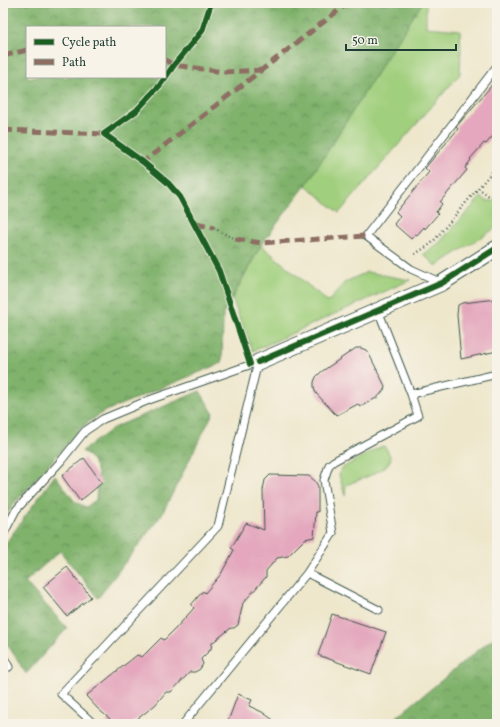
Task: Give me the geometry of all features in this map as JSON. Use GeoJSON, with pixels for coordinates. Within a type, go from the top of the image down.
{"type":"FeatureCollection","features":[{"type":"Feature","properties":{"kind":"street"},"geometry":{"type":"LineString","coordinates":[[258,362],[442,283],[497,248]]}},
{"type":"Feature","properties":{"kind":"lane"},"geometry":{"type":"LineString","coordinates":[[442,283],[411,268],[366,236],[497,66]]}},
{"type":"Feature","properties":{"kind":"lane"},"geometry":{"type":"LineString","coordinates":[[183,724],[307,573],[332,534],[324,480],[328,465],[418,416],[411,394],[378,310]]}},
{"type":"Feature","properties":{"kind":"lane"},"geometry":{"type":"LineString","coordinates":[[3,535],[16,510],[61,461],[85,431],[103,419],[156,397],[258,362]]}},
{"type":"Feature","properties":{"kind":"lane"},"geometry":{"type":"LineString","coordinates":[[94,724],[61,694],[218,526],[258,362]]}},
{"type":"Feature","properties":{"kind":"lane"},"geometry":{"type":"LineString","coordinates":[[411,394],[497,374]]}},
{"type":"Feature","properties":{"kind":"lane"},"geometry":{"type":"LineString","coordinates":[[307,573],[379,610]]}},
{"type":"Feature","properties":{"kind":"lane"},"geometry":{"type":"LineString","coordinates":[[3,656],[9,667]]}},
{"type":"Feature","properties":{"kind":"path"},"geometry":{"type":"LineString","coordinates":[[414,254],[431,244],[497,166]]}},
{"type":"Feature","properties":{"kind":"path"},"geometry":{"type":"LineString","coordinates":[[478,188],[488,196],[497,197]]}},
{"type":"Feature","properties":{"kind":"path"},"geometry":{"type":"LineString","coordinates":[[214,228],[235,238]]}},
{"type":"Feature","properties":{"kind":"green space"},"geometry":{"type":"Polygon","coordinates":[[[3,3],[422,3],[306,185],[261,245],[223,314],[222,363],[103,412],[83,426],[12,506],[3,522],[3,3]]]}},
{"type":"Feature","properties":{"kind":"green space"},"geometry":{"type":"Polygon","coordinates":[[[422,3],[426,3],[426,27],[460,30],[460,74],[339,213],[306,185],[422,3]]]}},
{"type":"Feature","properties":{"kind":"green space"},"geometry":{"type":"Polygon","coordinates":[[[481,197],[487,201],[497,201],[497,227],[436,266],[423,254],[438,244],[481,197]]]}},
{"type":"Feature","properties":{"kind":"green space"},"geometry":{"type":"Polygon","coordinates":[[[261,245],[328,302],[345,282],[367,272],[410,280],[253,351],[232,299],[261,245]]]}},
{"type":"Feature","properties":{"kind":"green space"},"geometry":{"type":"Polygon","coordinates":[[[200,391],[213,413],[162,514],[98,598],[60,551],[25,582],[67,628],[26,674],[3,637],[3,547],[55,475],[75,502],[86,507],[96,500],[98,473],[93,460],[82,451],[113,428],[200,391]]]}},
{"type":"Feature","properties":{"kind":"green space"},"geometry":{"type":"Polygon","coordinates":[[[383,446],[386,448],[391,458],[389,463],[379,471],[346,485],[345,496],[339,475],[342,468],[383,446]]]}},
{"type":"Feature","properties":{"kind":"green space"},"geometry":{"type":"Polygon","coordinates":[[[497,635],[497,724],[388,724],[393,720],[497,635]]]}},
{"type":"Feature","properties":{"kind":"building"},"geometry":{"type":"Polygon","coordinates":[[[497,79],[497,131],[470,159],[471,160],[465,168],[467,170],[440,202],[442,204],[436,212],[438,214],[425,229],[424,227],[411,239],[394,224],[400,216],[396,212],[429,172],[425,168],[458,129],[456,127],[497,79]]]}},
{"type":"Feature","properties":{"kind":"building"},"geometry":{"type":"Polygon","coordinates":[[[497,299],[497,351],[461,359],[457,315],[458,305],[462,303],[497,299]]]}},
{"type":"Feature","properties":{"kind":"building"},"geometry":{"type":"Polygon","coordinates":[[[356,348],[366,350],[369,354],[385,386],[384,390],[378,397],[360,407],[358,404],[337,415],[316,393],[314,382],[316,377],[321,372],[356,348]]]}},
{"type":"Feature","properties":{"kind":"building"},"geometry":{"type":"Polygon","coordinates":[[[84,458],[102,483],[80,501],[62,476],[84,458]]]}},
{"type":"Feature","properties":{"kind":"building"},"geometry":{"type":"Polygon","coordinates":[[[270,475],[309,476],[315,481],[318,486],[318,512],[316,512],[314,537],[305,539],[288,556],[277,558],[266,571],[266,577],[243,603],[238,625],[231,628],[212,643],[211,649],[201,659],[203,664],[200,669],[195,672],[190,672],[171,692],[166,692],[155,705],[131,724],[105,724],[110,719],[86,696],[137,655],[142,657],[161,638],[164,640],[176,628],[194,608],[191,605],[203,591],[205,593],[221,574],[234,550],[231,548],[246,523],[264,530],[263,490],[265,480],[270,475]]]}},
{"type":"Feature","properties":{"kind":"building"},"geometry":{"type":"Polygon","coordinates":[[[67,567],[91,597],[67,616],[43,587],[67,567]]]}},
{"type":"Feature","properties":{"kind":"building"},"geometry":{"type":"Polygon","coordinates":[[[332,614],[386,632],[371,674],[318,655],[332,614]]]}},
{"type":"Feature","properties":{"kind":"building"},"geometry":{"type":"Polygon","coordinates":[[[238,694],[252,700],[249,706],[262,712],[279,724],[227,724],[238,694]]]}},
{"type":"Feature","properties":{"kind":"marked path"},"geometry":{"type":"LineString","coordinates":[[140,160],[143,162],[348,3]]}},
{"type":"Feature","properties":{"kind":"marked path"},"geometry":{"type":"LineString","coordinates":[[3,56],[26,50]]}},
{"type":"Feature","properties":{"kind":"marked path"},"geometry":{"type":"LineString","coordinates":[[166,61],[174,65],[224,72],[263,70]]}},
{"type":"Feature","properties":{"kind":"marked path"},"geometry":{"type":"LineString","coordinates":[[3,130],[106,135]]}},
{"type":"Feature","properties":{"kind":"marked path"},"geometry":{"type":"LineString","coordinates":[[196,224],[214,228]]}},
{"type":"Feature","properties":{"kind":"marked path"},"geometry":{"type":"LineString","coordinates":[[235,239],[261,243],[366,236]]}},
{"type":"Feature","properties":{"kind":"cycle path"},"geometry":{"type":"LineString","coordinates":[[166,76],[202,31],[211,3]]}},
{"type":"Feature","properties":{"kind":"cycle path"},"geometry":{"type":"LineString","coordinates":[[165,78],[136,111],[104,134],[143,162],[168,183],[180,197],[219,271],[250,364]]}},
{"type":"Feature","properties":{"kind":"cycle path"},"geometry":{"type":"LineString","coordinates":[[258,362],[442,283],[497,248]]}}]}
